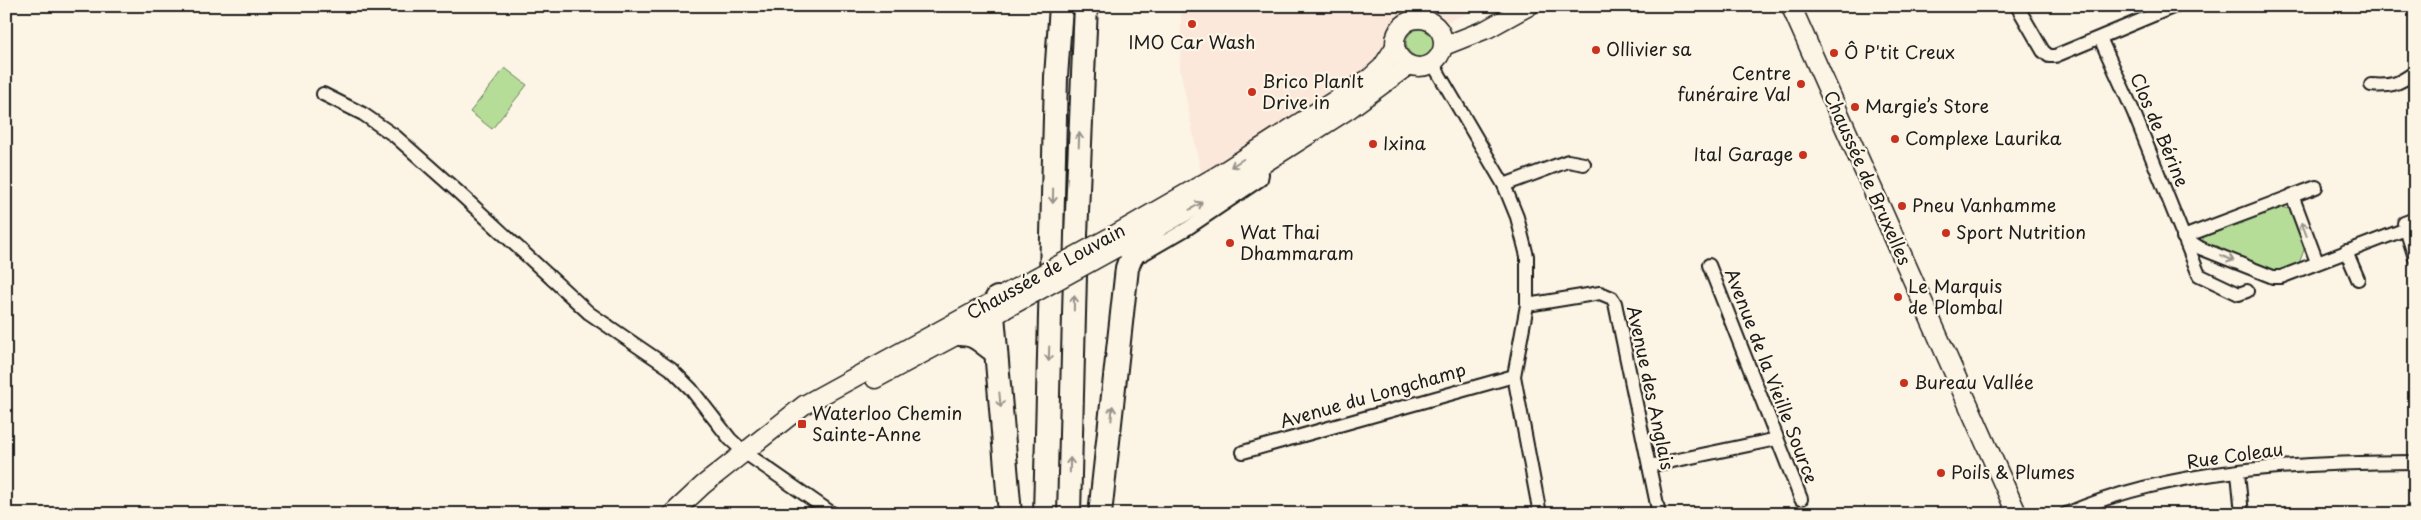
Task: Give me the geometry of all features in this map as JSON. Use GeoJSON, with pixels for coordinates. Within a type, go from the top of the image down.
{"type":"FeatureCollection","features":[{"type":"Feature","properties":{"kind":"highway"},"geometry":{"type":"LineString","coordinates":[[1048,6],[1047,56],[1056,77]]}},
{"type":"Feature","properties":{"kind":"highway"},"geometry":{"type":"LineString","coordinates":[[1045,514],[1056,77],[1061,6]]}},
{"type":"Feature","properties":{"kind":"highway"},"geometry":{"type":"LineString","coordinates":[[1069,514],[1076,234],[1086,6]]}},
{"type":"Feature","properties":{"kind":"highway"},"geometry":{"type":"LineString","coordinates":[[1100,514],[1127,268],[1131,256],[1154,230]]}},
{"type":"Feature","properties":{"kind":"highway"},"geometry":{"type":"LineString","coordinates":[[1000,304],[996,352],[1010,514]]}},
{"type":"Feature","properties":{"kind":"highway"},"geometry":{"type":"LineString","coordinates":[[958,334],[977,337],[984,345],[996,352]]}},
{"type":"Feature","properties":{"kind":"main road"},"geometry":{"type":"LineString","coordinates":[[1442,39],[1507,6]]}},
{"type":"Feature","properties":{"kind":"main road"},"geometry":{"type":"LineString","coordinates":[[1442,39],[1487,29],[1529,6]]}},
{"type":"Feature","properties":{"kind":"main road","name":"Chaussée de Bruxelles"},"geometry":{"type":"LineString","coordinates":[[1791,6],[1888,228],[2017,514]]}},
{"type":"Feature","properties":{"kind":"main road"},"geometry":{"type":"LineString","coordinates":[[1412,20],[1426,20],[1433,23],[1442,39],[1438,59],[1433,64],[1417,68],[1402,61],[1395,47],[1400,28],[1412,20]]}},
{"type":"Feature","properties":{"kind":"main road","name":"Chaussée de Louvain"},"geometry":{"type":"LineString","coordinates":[[672,514],[744,452],[804,406],[1115,242],[1371,77],[1382,67],[1395,47]]}},
{"type":"Feature","properties":{"kind":"main road","name":"Chaussée de Louvain"},"geometry":{"type":"LineString","coordinates":[[1115,242],[1154,230],[1217,202],[1260,166],[1348,110],[1409,65]]}},
{"type":"Feature","properties":{"kind":"main road","name":"Chaussée de Louvain"},"geometry":{"type":"LineString","coordinates":[[1295,144],[1290,140],[1294,134],[1321,116],[1333,102]]}},
{"type":"Feature","properties":{"kind":"main road","name":"Chaussée de Louvain"},"geometry":{"type":"LineString","coordinates":[[760,440],[958,334],[1000,304]]}},
{"type":"Feature","properties":{"kind":"street"},"geometry":{"type":"LineString","coordinates":[[2016,6],[2043,51],[2049,56],[2055,56],[2174,6]]}},
{"type":"Feature","properties":{"kind":"street","name":"Clos de Bérine"},"geometry":{"type":"LineString","coordinates":[[2100,38],[2134,113],[2199,275],[2240,294],[2247,291]]}},
{"type":"Feature","properties":{"kind":"street"},"geometry":{"type":"LineString","coordinates":[[1433,64],[1504,185],[1517,217],[1526,256],[1527,305],[1514,376],[1540,514]]}},
{"type":"Feature","properties":{"kind":"street"},"geometry":{"type":"LineString","coordinates":[[2371,85],[2398,84],[2415,72]]}},
{"type":"Feature","properties":{"kind":"street"},"geometry":{"type":"LineString","coordinates":[[323,94],[384,127],[443,178],[589,313],[671,369],[691,389],[730,439],[744,452],[833,514]]}},
{"type":"Feature","properties":{"kind":"street"},"geometry":{"type":"LineString","coordinates":[[1504,185],[1568,161],[1584,164]]}},
{"type":"Feature","properties":{"kind":"street"},"geometry":{"type":"LineString","coordinates":[[1143,254],[1217,202],[1218,175]]}},
{"type":"Feature","properties":{"kind":"street"},"geometry":{"type":"LineString","coordinates":[[2183,237],[2316,186]]}},
{"type":"Feature","properties":{"kind":"street"},"geometry":{"type":"LineString","coordinates":[[2292,196],[2317,262]]}},
{"type":"Feature","properties":{"kind":"street"},"geometry":{"type":"LineString","coordinates":[[2415,219],[2404,223],[2415,258]]}},
{"type":"Feature","properties":{"kind":"street"},"geometry":{"type":"LineString","coordinates":[[2183,237],[2200,248],[2273,277],[2281,277],[2406,230]]}},
{"type":"Feature","properties":{"kind":"street"},"geometry":{"type":"LineString","coordinates":[[2346,251],[2358,279]]}},
{"type":"Feature","properties":{"kind":"street","name":"Avenue de la Vieille Source"},"geometry":{"type":"LineString","coordinates":[[1709,265],[1801,499]]}},
{"type":"Feature","properties":{"kind":"street","name":"Avenue des Anglais"},"geometry":{"type":"LineString","coordinates":[[1527,305],[1542,305],[1600,293],[1612,298],[1658,514]]}},
{"type":"Feature","properties":{"kind":"street","name":"Avenue du Longchamp"},"geometry":{"type":"LineString","coordinates":[[1243,452],[1514,376]]}},
{"type":"Feature","properties":{"kind":"street"},"geometry":{"type":"LineString","coordinates":[[1649,466],[1777,440]]}},
{"type":"Feature","properties":{"kind":"street","name":"Rue Coleau"},"geometry":{"type":"LineString","coordinates":[[2066,514],[2104,499],[2188,479],[2238,472],[2335,463],[2415,462]]}},
{"type":"Feature","properties":{"kind":"street"},"geometry":{"type":"LineString","coordinates":[[2238,472],[2242,514]]}},
{"type":"Feature","properties":{"kind":"shaded area"},"geometry":{"type":"Polygon","coordinates":[[[1181,6],[1485,6],[1447,22],[1439,13],[1406,10],[1386,30],[1383,55],[1368,73],[1202,178],[1180,69],[1181,6]]]}},
{"type":"Feature","properties":{"kind":"green space"},"geometry":{"type":"Polygon","coordinates":[[[1420,29],[1430,33],[1434,43],[1430,53],[1420,57],[1410,53],[1406,43],[1410,33],[1420,29]]]}},
{"type":"Feature","properties":{"kind":"green space"},"geometry":{"type":"Polygon","coordinates":[[[505,68],[527,85],[492,129],[470,112],[505,68]]]}},
{"type":"Feature","properties":{"kind":"green space"},"geometry":{"type":"Polygon","coordinates":[[[2277,205],[2294,211],[2305,247],[2297,269],[2281,274],[2203,244],[2203,235],[2277,205]]]}},
{"type":"Feature","properties":{"kind":"place","name":"IMO Car Wash"},"geometry":{"type":"Point","coordinates":[1192,24]}},
{"type":"Feature","properties":{"kind":"place","name":"Ollivier sa"},"geometry":{"type":"Point","coordinates":[1596,50]}},
{"type":"Feature","properties":{"kind":"place","name":"Ô P'tit Creux"},"geometry":{"type":"Point","coordinates":[1834,53]}},
{"type":"Feature","properties":{"kind":"place","name":"Centre funéraire Val"},"geometry":{"type":"Point","coordinates":[1801,84]}},
{"type":"Feature","properties":{"kind":"place","name":"Brico PlanIt Drive in"},"geometry":{"type":"Point","coordinates":[1252,92]}},
{"type":"Feature","properties":{"kind":"place","name":"Margie’s Store"},"geometry":{"type":"Point","coordinates":[1855,107]}},
{"type":"Feature","properties":{"kind":"place","name":"Complexe Laurika"},"geometry":{"type":"Point","coordinates":[1895,139]}},
{"type":"Feature","properties":{"kind":"place","name":"Ixina"},"geometry":{"type":"Point","coordinates":[1373,144]}},
{"type":"Feature","properties":{"kind":"place","name":"Ital Garage"},"geometry":{"type":"Point","coordinates":[1803,155]}},
{"type":"Feature","properties":{"kind":"place","name":"Pneu Vanhamme"},"geometry":{"type":"Point","coordinates":[1902,206]}},
{"type":"Feature","properties":{"kind":"place","name":"Sport Nutrition"},"geometry":{"type":"Point","coordinates":[1946,233]}},
{"type":"Feature","properties":{"kind":"place","name":"Wat Thai Dhammaram"},"geometry":{"type":"Point","coordinates":[1230,243]}},
{"type":"Feature","properties":{"kind":"place","name":"Le Marquis de Plombal"},"geometry":{"type":"Point","coordinates":[1898,297]}},
{"type":"Feature","properties":{"kind":"place","name":"Bureau Vallée"},"geometry":{"type":"Point","coordinates":[1904,383]}},
{"type":"Feature","properties":{"kind":"place","name":"Waterloo Chemin Sainte-Anne"},"geometry":{"type":"Point","coordinates":[802,424]}},
{"type":"Feature","properties":{"kind":"place","name":"Poils & Plumes"},"geometry":{"type":"Point","coordinates":[1941,473]}}]}
